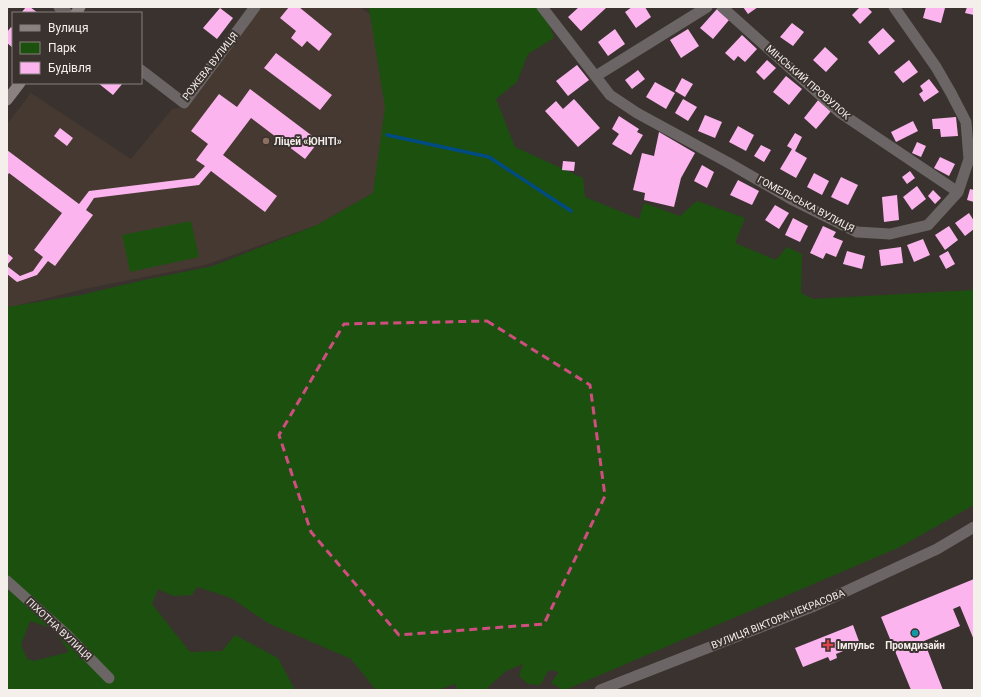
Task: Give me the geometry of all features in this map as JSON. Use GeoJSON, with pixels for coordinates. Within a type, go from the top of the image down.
{"type":"FeatureCollection","features":[{"type":"Feature","properties":{"kind":"main road"},"geometry":{"type":"LineString","coordinates":[[7,100],[19,84]]}},
{"type":"Feature","properties":{"kind":"street","name":"РОЖЕВА ВУЛИЦЯ"},"geometry":{"type":"LineString","coordinates":[[142,71],[184,103],[255,7]]}},
{"type":"Feature","properties":{"kind":"street","name":"ГОМЕЛЬСЬКА ВУЛИЦЯ"},"geometry":{"type":"LineString","coordinates":[[542,7],[610,95],[637,113],[791,199],[857,232],[890,234],[928,224],[958,192],[969,159],[966,122],[936,67],[894,7]]}},
{"type":"Feature","properties":{"kind":"street"},"geometry":{"type":"LineString","coordinates":[[596,76],[707,7]]}},
{"type":"Feature","properties":{"kind":"street","name":"МІНСЬКИЙ ПРОВУЛОК"},"geometry":{"type":"LineString","coordinates":[[722,7],[839,112],[958,192]]}},
{"type":"Feature","properties":{"kind":"street","name":"ВУЛИЦЯ ВІКТОРА НЕКРАСОВА"},"geometry":{"type":"LineString","coordinates":[[600,690],[812,607],[937,549],[974,527]]}},
{"type":"Feature","properties":{"kind":"street","name":"ПІХОТНА ВУЛИЦЯ"},"geometry":{"type":"LineString","coordinates":[[7,581],[68,635],[109,678]]}},
{"type":"Feature","properties":{"kind":"highlighted area"},"geometry":{"type":"Polygon","coordinates":[[[487,321],[590,385],[605,496],[544,624],[399,635],[311,532],[279,435],[344,324],[487,321]]]}},
{"type":"Feature","properties":{"kind":"shaded area","name":"Ліцей «ЮНІТІ»"},"geometry":{"type":"Polygon","coordinates":[[[260,7],[360,7],[385,25],[390,122],[373,193],[317,225],[205,265],[84,289],[7,308],[7,124],[31,93],[131,159],[172,109],[184,107],[260,7]]]}},
{"type":"Feature","properties":{"kind":"green space"},"geometry":{"type":"Polygon","coordinates":[[[366,7],[537,7],[546,16],[554,38],[528,54],[517,82],[496,99],[515,147],[583,178],[585,197],[639,219],[644,203],[680,216],[697,201],[745,218],[735,243],[776,260],[787,247],[802,254],[801,293],[813,299],[974,290],[974,505],[900,547],[565,690],[551,683],[559,672],[549,670],[540,685],[528,684],[519,676],[523,664],[506,671],[485,690],[458,690],[455,684],[438,690],[376,690],[351,659],[268,623],[231,598],[197,587],[192,595],[173,596],[158,589],[152,604],[190,652],[222,651],[235,635],[278,658],[295,690],[7,690],[7,307],[81,295],[213,266],[317,225],[373,193],[385,107],[369,9],[366,7]],[[30,621],[21,645],[27,659],[34,661],[69,652],[54,629],[30,621]]]}},
{"type":"Feature","properties":{"kind":"green space"},"geometry":{"type":"Polygon","coordinates":[[[191,221],[199,257],[130,272],[122,235],[191,221]]]}},
{"type":"Feature","properties":{"kind":"building"},"geometry":{"type":"Polygon","coordinates":[[[26,7],[30,7],[37,12],[22,12],[26,7]]]}},
{"type":"Feature","properties":{"kind":"building"},"geometry":{"type":"Polygon","coordinates":[[[289,7],[299,7],[332,34],[319,51],[307,41],[302,47],[291,38],[296,31],[280,18],[289,7]]]}},
{"type":"Feature","properties":{"kind":"building"},"geometry":{"type":"Polygon","coordinates":[[[579,7],[606,8],[581,31],[568,17],[579,7]]]}},
{"type":"Feature","properties":{"kind":"building"},"geometry":{"type":"Polygon","coordinates":[[[632,7],[645,7],[651,17],[636,28],[625,12],[632,7]]]}},
{"type":"Feature","properties":{"kind":"building"},"geometry":{"type":"Polygon","coordinates":[[[743,7],[758,7],[748,14],[743,7]]]}},
{"type":"Feature","properties":{"kind":"building"},"geometry":{"type":"Polygon","coordinates":[[[860,7],[867,7],[872,12],[860,24],[852,15],[860,7]]]}},
{"type":"Feature","properties":{"kind":"building"},"geometry":{"type":"Polygon","coordinates":[[[926,7],[945,8],[941,23],[923,18],[926,7]]]}},
{"type":"Feature","properties":{"kind":"building"},"geometry":{"type":"Polygon","coordinates":[[[967,7],[974,7],[974,15],[965,13],[967,7]]]}},
{"type":"Feature","properties":{"kind":"building"},"geometry":{"type":"Polygon","coordinates":[[[220,8],[233,18],[217,39],[203,28],[220,8]]]}},
{"type":"Feature","properties":{"kind":"building"},"geometry":{"type":"Polygon","coordinates":[[[717,9],[729,20],[713,39],[700,28],[717,9]]]}},
{"type":"Feature","properties":{"kind":"building"},"geometry":{"type":"Polygon","coordinates":[[[792,23],[804,32],[793,46],[780,37],[792,23]]]}},
{"type":"Feature","properties":{"kind":"building"},"geometry":{"type":"Polygon","coordinates":[[[11,27],[12,28],[12,47],[7,43],[7,32],[11,27]]]}},
{"type":"Feature","properties":{"kind":"building"},"geometry":{"type":"Polygon","coordinates":[[[883,28],[895,41],[879,55],[868,42],[883,28]]]}},
{"type":"Feature","properties":{"kind":"building"},"geometry":{"type":"Polygon","coordinates":[[[615,29],[625,44],[608,56],[598,42],[615,29]]]}},
{"type":"Feature","properties":{"kind":"building"},"geometry":{"type":"Polygon","coordinates":[[[688,29],[699,46],[681,58],[670,40],[688,29]]]}},
{"type":"Feature","properties":{"kind":"building"},"geometry":{"type":"Polygon","coordinates":[[[742,35],[757,49],[745,62],[738,56],[734,61],[725,53],[742,35]]]}},
{"type":"Feature","properties":{"kind":"building"},"geometry":{"type":"Polygon","coordinates":[[[825,47],[838,59],[826,72],[813,60],[825,47]]]}},
{"type":"Feature","properties":{"kind":"building"},"geometry":{"type":"Polygon","coordinates":[[[276,53],[332,95],[320,110],[264,68],[276,53]]]}},
{"type":"Feature","properties":{"kind":"building"},"geometry":{"type":"Polygon","coordinates":[[[767,60],[776,68],[764,80],[756,72],[767,60]]]}},
{"type":"Feature","properties":{"kind":"building"},"geometry":{"type":"Polygon","coordinates":[[[909,60],[918,72],[903,83],[894,72],[909,60]]]}},
{"type":"Feature","properties":{"kind":"building"},"geometry":{"type":"Polygon","coordinates":[[[577,65],[589,80],[568,96],[556,81],[577,65]]]}},
{"type":"Feature","properties":{"kind":"building"},"geometry":{"type":"Polygon","coordinates":[[[638,70],[645,79],[632,89],[625,80],[638,70]]]}},
{"type":"Feature","properties":{"kind":"building"},"geometry":{"type":"Polygon","coordinates":[[[786,76],[802,89],[789,105],[773,92],[786,76]]]}},
{"type":"Feature","properties":{"kind":"building"},"geometry":{"type":"Polygon","coordinates":[[[682,78],[693,84],[685,97],[675,91],[682,78]]]}},
{"type":"Feature","properties":{"kind":"building"},"geometry":{"type":"Polygon","coordinates":[[[929,79],[939,92],[924,102],[919,94],[923,91],[920,86],[929,79]]]}},
{"type":"Feature","properties":{"kind":"building"},"geometry":{"type":"Polygon","coordinates":[[[655,82],[675,93],[666,109],[646,97],[655,82]]]}},
{"type":"Feature","properties":{"kind":"building"},"geometry":{"type":"Polygon","coordinates":[[[99,84],[122,84],[113,95],[99,84]]]}},
{"type":"Feature","properties":{"kind":"building"},"geometry":{"type":"Polygon","coordinates":[[[250,89],[319,141],[305,159],[251,118],[223,155],[277,196],[265,212],[211,171],[199,185],[94,198],[86,210],[93,215],[55,266],[48,261],[37,275],[17,282],[7,274],[7,266],[20,276],[33,271],[43,257],[34,250],[62,213],[9,173],[7,176],[7,150],[79,204],[89,191],[194,178],[205,166],[196,160],[208,144],[191,131],[219,94],[237,107],[250,89]]]}},
{"type":"Feature","properties":{"kind":"building"},"geometry":{"type":"Polygon","coordinates":[[[574,99],[600,128],[578,147],[545,111],[556,101],[563,109],[574,99]]]}},
{"type":"Feature","properties":{"kind":"building"},"geometry":{"type":"Polygon","coordinates":[[[683,99],[697,107],[688,121],[675,113],[683,99]]]}},
{"type":"Feature","properties":{"kind":"building"},"geometry":{"type":"Polygon","coordinates":[[[819,99],[832,110],[816,129],[804,118],[819,99]]]}},
{"type":"Feature","properties":{"kind":"building"},"geometry":{"type":"Polygon","coordinates":[[[705,115],[722,122],[715,138],[698,131],[705,115]]]}},
{"type":"Feature","properties":{"kind":"building"},"geometry":{"type":"Polygon","coordinates":[[[619,116],[639,129],[637,132],[643,135],[631,155],[612,144],[619,134],[612,129],[619,116]]]}},
{"type":"Feature","properties":{"kind":"building"},"geometry":{"type":"Polygon","coordinates":[[[956,117],[958,136],[941,137],[940,129],[933,129],[932,119],[956,117]]]}},
{"type":"Feature","properties":{"kind":"building"},"geometry":{"type":"Polygon","coordinates":[[[913,121],[918,131],[896,142],[891,132],[913,121]]]}},
{"type":"Feature","properties":{"kind":"building"},"geometry":{"type":"Polygon","coordinates":[[[738,126],[754,135],[746,151],[729,142],[738,126]]]}},
{"type":"Feature","properties":{"kind":"building"},"geometry":{"type":"Polygon","coordinates":[[[60,128],[73,138],[67,146],[54,136],[60,128]]]}},
{"type":"Feature","properties":{"kind":"building"},"geometry":{"type":"Polygon","coordinates":[[[659,132],[695,153],[681,178],[674,207],[644,200],[645,193],[633,190],[642,153],[654,156],[659,132]]]}},
{"type":"Feature","properties":{"kind":"building"},"geometry":{"type":"Polygon","coordinates":[[[795,133],[802,137],[795,151],[807,158],[796,178],[780,169],[792,149],[787,146],[795,133]]]}},
{"type":"Feature","properties":{"kind":"building"},"geometry":{"type":"Polygon","coordinates":[[[917,142],[926,146],[921,157],[912,153],[917,142]]]}},
{"type":"Feature","properties":{"kind":"building"},"geometry":{"type":"Polygon","coordinates":[[[761,145],[771,150],[764,162],[754,156],[761,145]]]}},
{"type":"Feature","properties":{"kind":"building"},"geometry":{"type":"Polygon","coordinates":[[[940,157],[955,164],[949,176],[934,168],[940,157]]]}},
{"type":"Feature","properties":{"kind":"building"},"geometry":{"type":"Polygon","coordinates":[[[563,161],[575,162],[574,171],[562,170],[563,161]]]}},
{"type":"Feature","properties":{"kind":"building"},"geometry":{"type":"Polygon","coordinates":[[[702,165],[714,172],[707,188],[694,181],[702,165]]]}},
{"type":"Feature","properties":{"kind":"building"},"geometry":{"type":"Polygon","coordinates":[[[910,171],[915,178],[907,184],[902,177],[910,171]]]}},
{"type":"Feature","properties":{"kind":"building"},"geometry":{"type":"Polygon","coordinates":[[[814,173],[829,181],[822,195],[807,187],[814,173]]]}},
{"type":"Feature","properties":{"kind":"building"},"geometry":{"type":"Polygon","coordinates":[[[841,177],[858,185],[848,205],[831,197],[841,177]]]}},
{"type":"Feature","properties":{"kind":"building"},"geometry":{"type":"Polygon","coordinates":[[[738,180],[759,191],[752,205],[730,195],[738,180]]]}},
{"type":"Feature","properties":{"kind":"building"},"geometry":{"type":"Polygon","coordinates":[[[917,186],[926,199],[912,210],[903,197],[917,186]]]}},
{"type":"Feature","properties":{"kind":"building"},"geometry":{"type":"Polygon","coordinates":[[[970,189],[974,190],[974,202],[967,200],[970,189]]]}},
{"type":"Feature","properties":{"kind":"building"},"geometry":{"type":"Polygon","coordinates":[[[933,190],[941,198],[935,204],[928,196],[933,190]]]}},
{"type":"Feature","properties":{"kind":"building"},"geometry":{"type":"Polygon","coordinates":[[[897,195],[899,220],[884,222],[882,197],[897,195]]]}},
{"type":"Feature","properties":{"kind":"building"},"geometry":{"type":"Polygon","coordinates":[[[775,205],[789,213],[779,229],[765,220],[775,205]]]}},
{"type":"Feature","properties":{"kind":"building"},"geometry":{"type":"Polygon","coordinates":[[[969,213],[974,221],[974,229],[965,236],[955,223],[969,213]]]}},
{"type":"Feature","properties":{"kind":"building"},"geometry":{"type":"Polygon","coordinates":[[[793,218],[808,226],[800,242],[785,235],[793,218]]]}},
{"type":"Feature","properties":{"kind":"building"},"geometry":{"type":"Polygon","coordinates":[[[823,226],[836,232],[833,237],[843,241],[836,257],[826,253],[823,259],[810,253],[823,226]]]}},
{"type":"Feature","properties":{"kind":"building"},"geometry":{"type":"Polygon","coordinates":[[[949,226],[958,240],[945,250],[935,235],[949,226]]]}},
{"type":"Feature","properties":{"kind":"building"},"geometry":{"type":"Polygon","coordinates":[[[923,239],[930,255],[914,262],[907,245],[923,239]]]}},
{"type":"Feature","properties":{"kind":"building"},"geometry":{"type":"Polygon","coordinates":[[[901,247],[903,263],[881,266],[879,250],[901,247]]]}},
{"type":"Feature","properties":{"kind":"building"},"geometry":{"type":"Polygon","coordinates":[[[847,251],[865,256],[862,269],[843,264],[847,251]]]}},
{"type":"Feature","properties":{"kind":"building"},"geometry":{"type":"Polygon","coordinates":[[[948,251],[955,264],[946,269],[939,256],[948,251]]]}},
{"type":"Feature","properties":{"kind":"building"},"geometry":{"type":"Polygon","coordinates":[[[7,253],[13,258],[7,265],[7,253]]]}},
{"type":"Feature","properties":{"kind":"building","name":"Промдизайн"},"geometry":{"type":"Polygon","coordinates":[[[974,579],[974,640],[960,606],[953,609],[960,626],[924,641],[943,690],[911,690],[881,617],[974,579]]]}},
{"type":"Feature","properties":{"kind":"building"},"geometry":{"type":"Polygon","coordinates":[[[853,625],[860,644],[836,654],[837,658],[830,661],[828,657],[803,667],[795,648],[853,625]]]}},
{"type":"Feature","properties":{"kind":"waterway"},"geometry":{"type":"LineString","coordinates":[[387,135],[489,157],[571,211]]}},
{"type":"Feature","properties":{"kind":"place","name":"Ліцей «ЮНІТІ»"},"geometry":{"type":"Point","coordinates":[266,141]}},
{"type":"Feature","properties":{"kind":"place","name":"Промдизайн"},"geometry":{"type":"Point","coordinates":[915,633]}},
{"type":"Feature","properties":{"kind":"place","name":"Імпульс"},"geometry":{"type":"Point","coordinates":[828,645]}}]}
